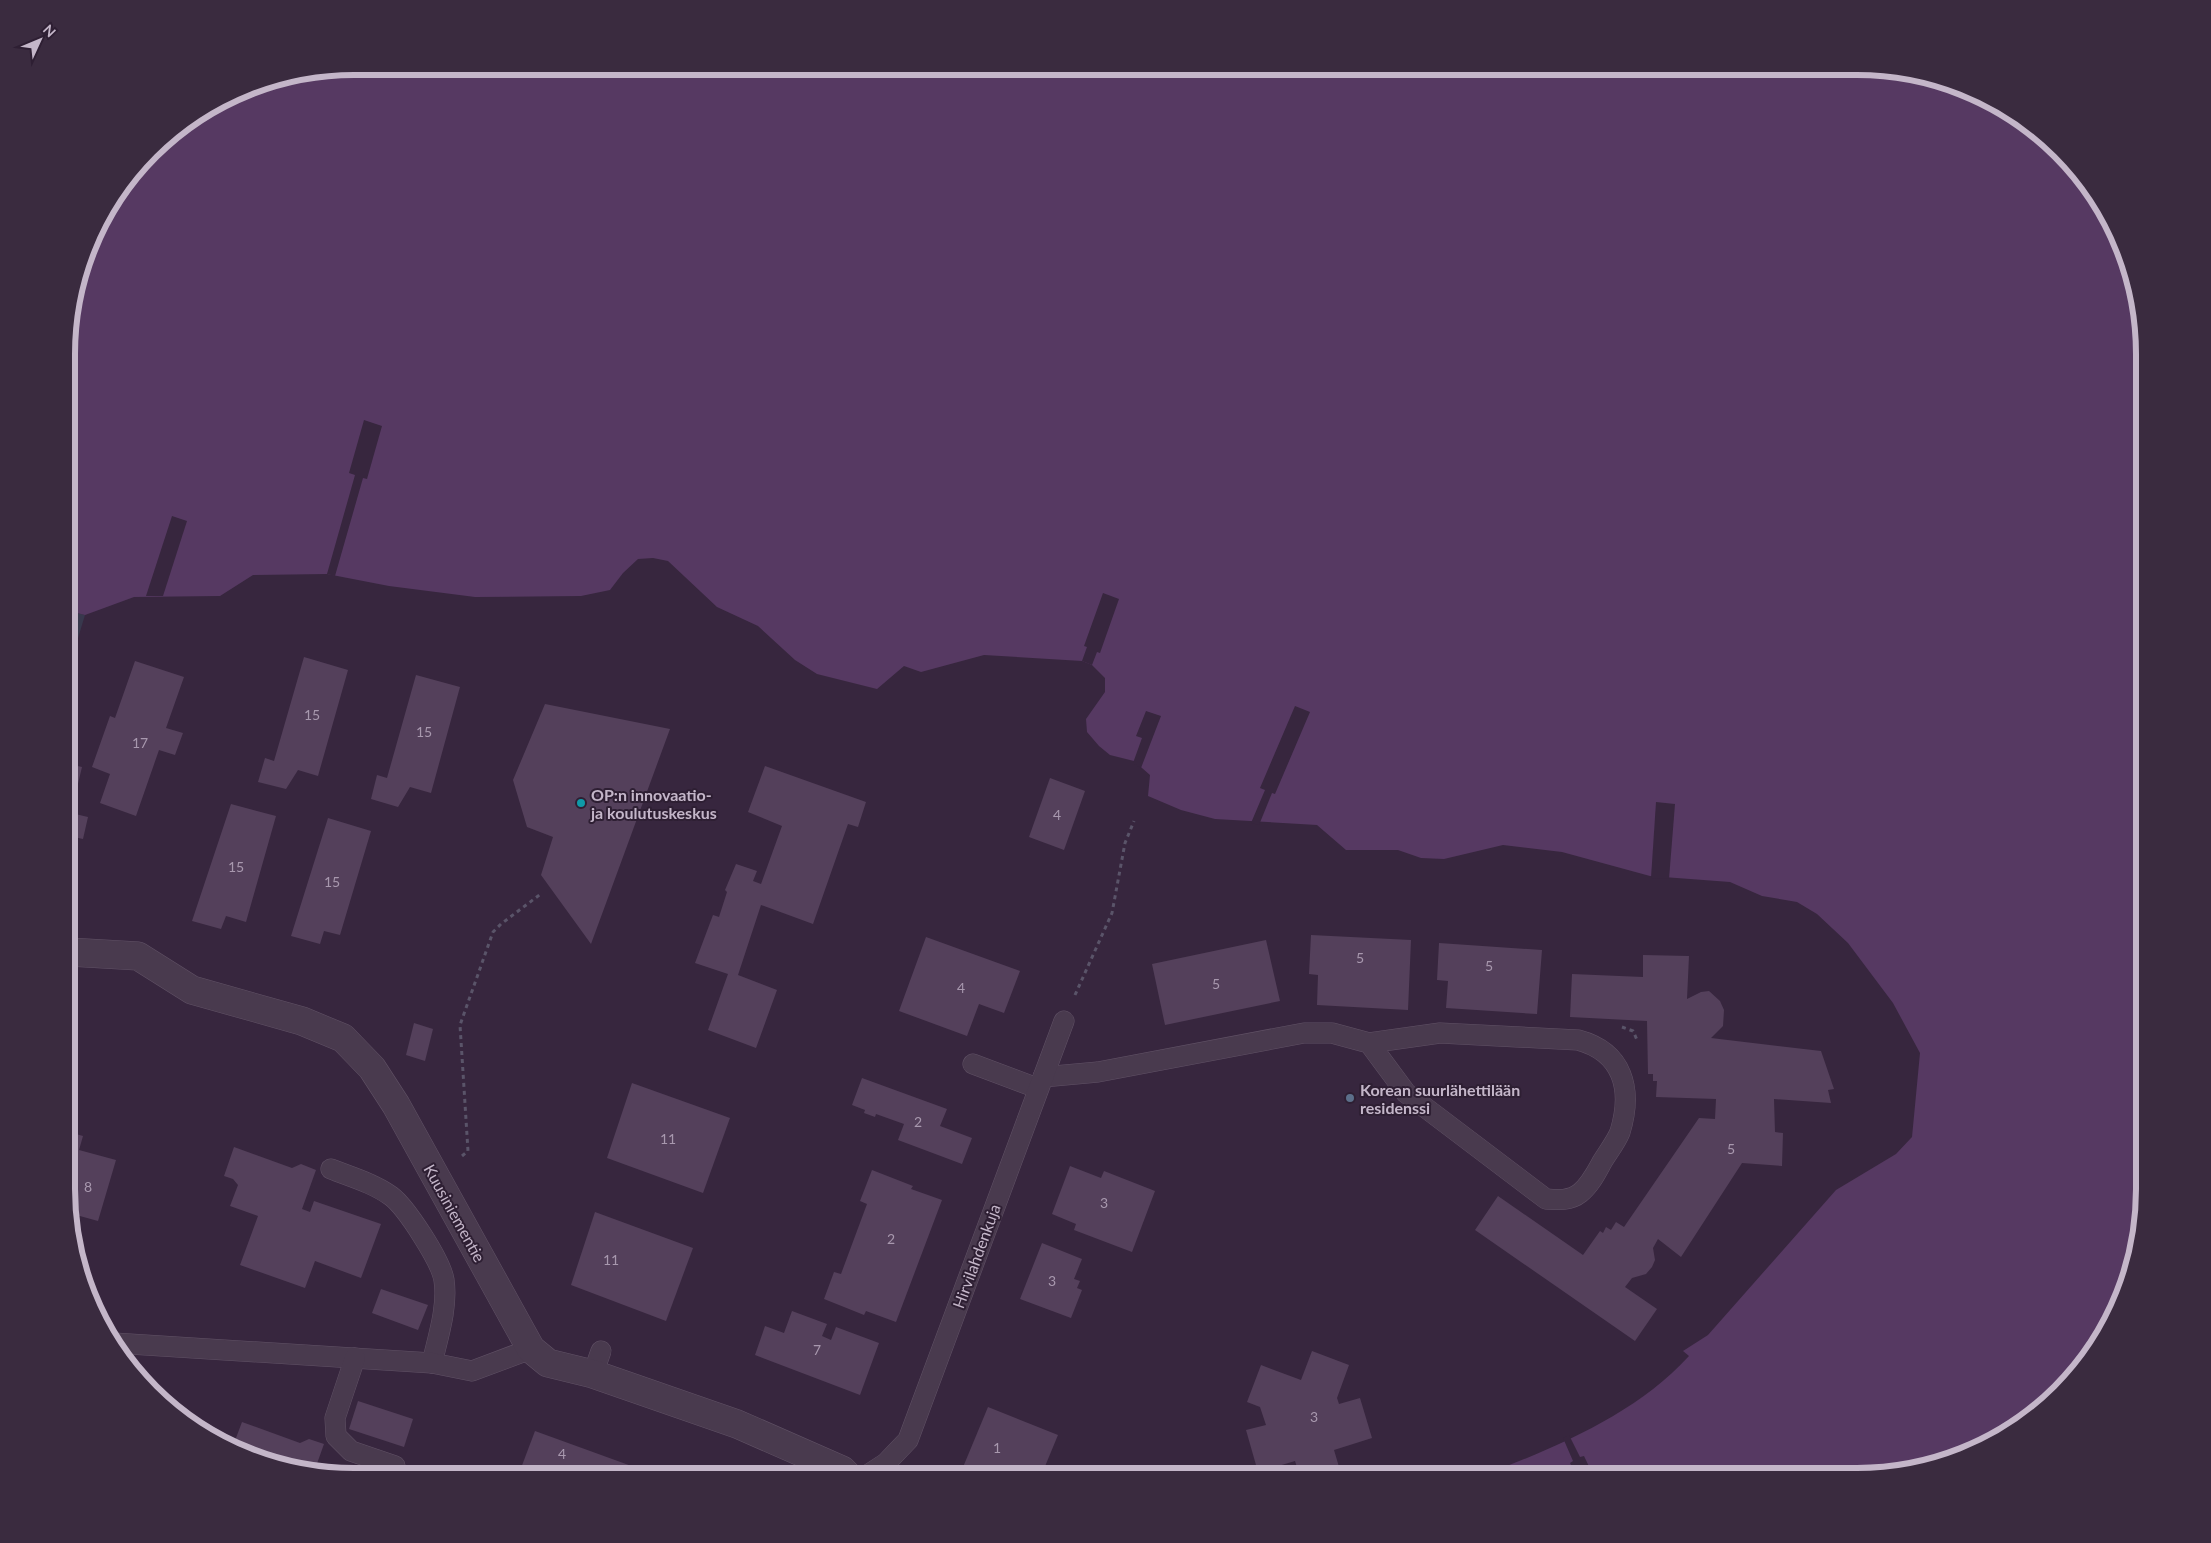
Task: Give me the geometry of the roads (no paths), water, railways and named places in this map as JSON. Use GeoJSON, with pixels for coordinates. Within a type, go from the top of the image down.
{"type":"FeatureCollection","features":[{"type":"Feature","properties":{"kind":"street","name":"Kuusiniementie"},"geometry":{"type":"LineString","coordinates":[[75,952],[138,956],[192,990],[302,1020],[343,1038],[372,1068],[396,1105],[531,1349],[548,1363],[597,1363],[837,1468]]}},
{"type":"Feature","properties":{"kind":"lane","name":"Hirvilahdenkuja"},"geometry":{"type":"LineString","coordinates":[[878,1468],[886,1463],[908,1440],[1064,1021]]}},
{"type":"Feature","properties":{"kind":"lane"},"geometry":{"type":"LineString","coordinates":[[973,1064],[1040,1082],[1304,1033],[1332,1032],[1369,1043],[1440,1033],[1578,1040],[1595,1044],[1608,1054],[1619,1068],[1623,1084],[1624,1108],[1619,1133],[1590,1183],[1579,1194],[1563,1200],[1546,1198],[1406,1093],[1369,1043]]}},
{"type":"Feature","properties":{"kind":"lane"},"geometry":{"type":"LineString","coordinates":[[331,1168],[374,1186],[392,1196],[414,1224],[439,1264],[444,1279],[444,1303],[432,1363]]}},
{"type":"Feature","properties":{"kind":"lane"},"geometry":{"type":"LineString","coordinates":[[122,1343],[432,1363],[472,1371],[531,1349]]}},
{"type":"Feature","properties":{"kind":"lane"},"geometry":{"type":"LineString","coordinates":[[355,1358],[335,1418],[336,1436],[351,1451],[395,1466]]}},
{"type":"Feature","properties":{"kind":"place","name":"OP:n innovaatio- ja koulutuskeskus"},"geometry":{"type":"Point","coordinates":[581,803]}},
{"type":"Feature","properties":{"kind":"place","name":"Korean suurlähettilään residenssi"},"geometry":{"type":"Point","coordinates":[1350,1098]}}]}
